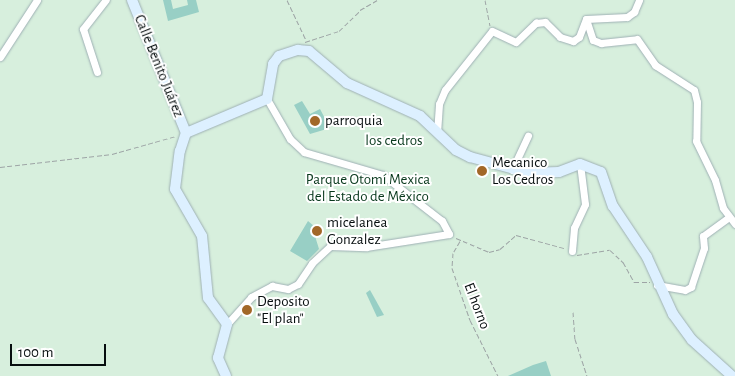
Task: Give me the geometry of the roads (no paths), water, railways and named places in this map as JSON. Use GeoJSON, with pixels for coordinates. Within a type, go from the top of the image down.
{"type":"FeatureCollection","features":[{"type":"Feature","properties":{"kind":"main road","name":"Calle Benito Juárez"},"geometry":{"type":"LineString","coordinates":[[132,0],[186,132]]}},
{"type":"Feature","properties":{"kind":"main road"},"geometry":{"type":"LineString","coordinates":[[226,376],[218,358],[227,324],[208,298],[202,236],[175,189],[186,132],[267,99],[273,64],[279,56],[298,50],[309,51],[347,83],[420,116],[437,133],[464,154],[512,170],[545,174],[580,164],[601,172],[613,206],[692,340],[732,376]]}},
{"type":"Feature","properties":{"kind":"street"},"geometry":{"type":"LineString","coordinates":[[0,57],[37,0]]}},
{"type":"Feature","properties":{"kind":"street"},"geometry":{"type":"LineString","coordinates":[[97,72],[83,29],[106,0]]}},
{"type":"Feature","properties":{"kind":"street"},"geometry":{"type":"LineString","coordinates":[[586,20],[627,16],[634,12],[639,0]]}},
{"type":"Feature","properties":{"kind":"street"},"geometry":{"type":"LineString","coordinates":[[437,133],[445,90],[492,31],[516,42],[536,23],[545,22],[560,37],[573,40],[579,37],[586,20]]}},
{"type":"Feature","properties":{"kind":"street"},"geometry":{"type":"LineString","coordinates":[[586,20],[593,40],[638,39],[655,65],[694,90],[698,102],[694,120],[696,141],[728,218],[735,224]]}},
{"type":"Feature","properties":{"kind":"street"},"geometry":{"type":"LineString","coordinates":[[227,324],[261,292],[272,286],[288,289],[298,284],[312,263],[330,246],[366,246],[448,234],[442,221],[382,174],[304,152],[290,139],[267,99]]}},
{"type":"Feature","properties":{"kind":"street"},"geometry":{"type":"LineString","coordinates":[[512,170],[528,136]]}},
{"type":"Feature","properties":{"kind":"street"},"geometry":{"type":"LineString","coordinates":[[572,252],[574,228],[585,204],[580,164]]}},
{"type":"Feature","properties":{"kind":"street"},"geometry":{"type":"LineString","coordinates":[[657,283],[685,290],[691,287],[704,248],[702,236],[728,218]]}},
{"type":"Feature","properties":{"kind":"place","name":"parroquia"},"geometry":{"type":"Point","coordinates":[315,121]}},
{"type":"Feature","properties":{"kind":"place","name":"Mecanico Los Cedros"},"geometry":{"type":"Point","coordinates":[482,171]}},
{"type":"Feature","properties":{"kind":"place","name":"micelanea Gonzalez"},"geometry":{"type":"Point","coordinates":[317,231]}},
{"type":"Feature","properties":{"kind":"place","name":"Deposito \"El plan\""},"geometry":{"type":"Point","coordinates":[247,310]}},
{"type":"Feature","properties":{"kind":"park label","name":"los cedros"},"geometry":{"type":"Point","coordinates":[394,141]}},
{"type":"Feature","properties":{"kind":"park label","name":"Parque Otomí Mexica del Estado de México"},"geometry":{"type":"Point","coordinates":[368,188]}}]}
